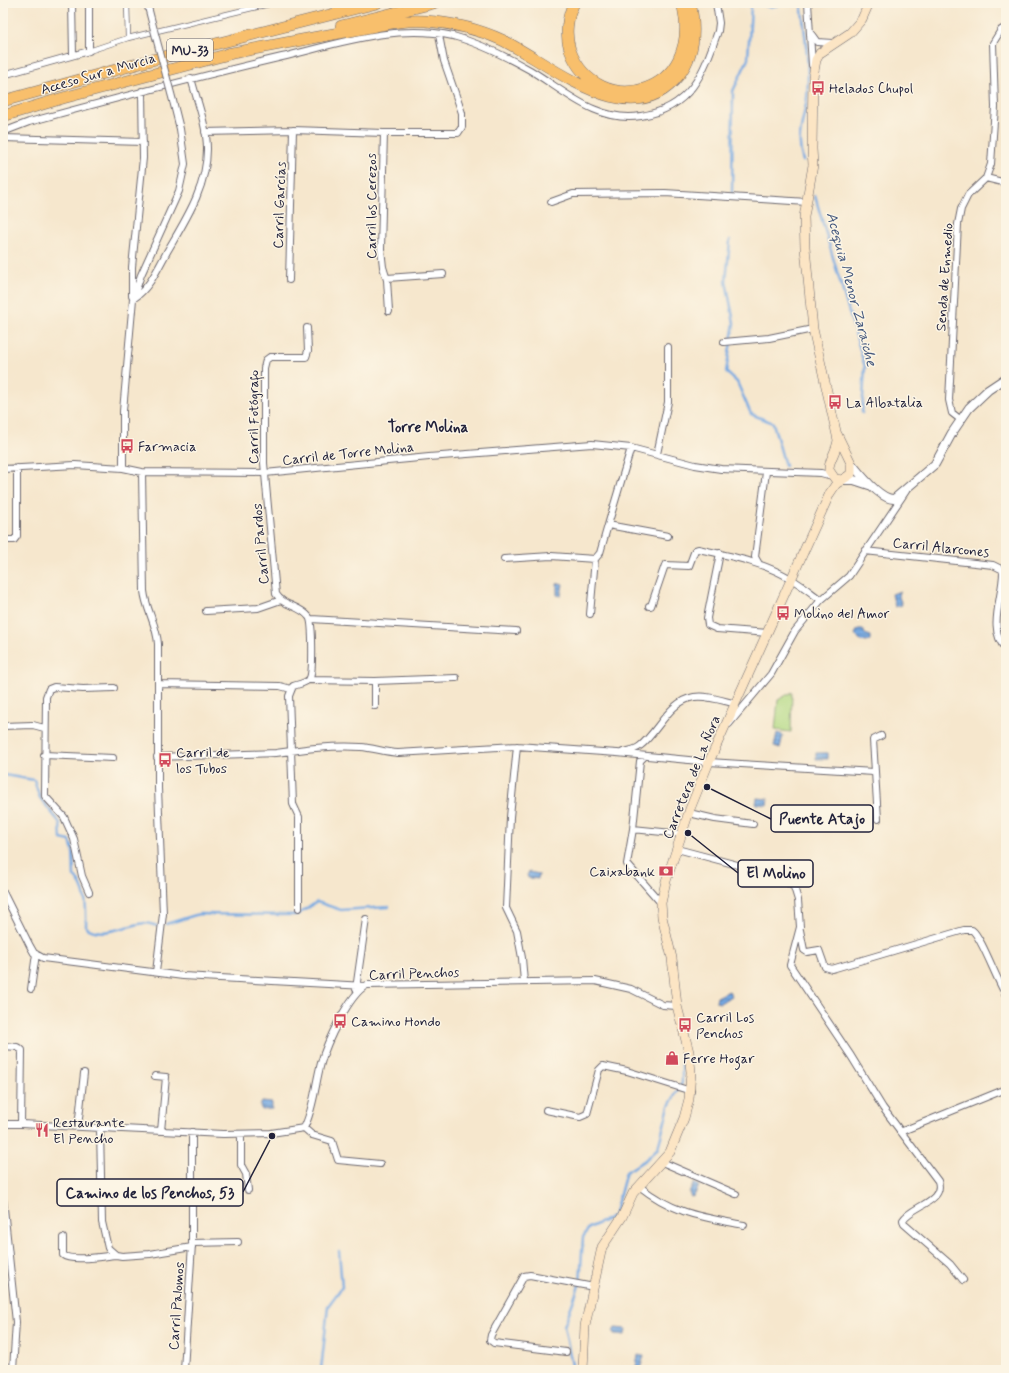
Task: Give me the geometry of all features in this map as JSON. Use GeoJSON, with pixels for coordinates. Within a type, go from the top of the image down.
{"type":"FeatureCollection","features":[{"type":"Feature","properties":{"kind":"highway","name":"Acceso Sur a Murcia"},"geometry":{"type":"LineString","coordinates":[[3,101],[155,59],[377,3]]}},
{"type":"Feature","properties":{"kind":"highway","name":"Acceso Sur a Murcia"},"geometry":{"type":"LineString","coordinates":[[3,116],[62,98],[227,54],[434,3]]}},
{"type":"Feature","properties":{"kind":"highway"},"geometry":{"type":"LineString","coordinates":[[574,3],[568,20],[568,38],[569,47],[576,63],[595,83],[610,89],[626,91],[644,89],[663,80],[680,60],[686,39],[685,14],[682,3]]}},
{"type":"Feature","properties":{"kind":"highway"},"geometry":{"type":"LineString","coordinates":[[227,54],[403,21],[436,22],[462,26],[491,36],[597,93],[617,98],[635,98],[659,91],[676,79],[682,71],[689,55],[694,36],[694,24],[690,3]]}},
{"type":"Feature","properties":{"kind":"main road"},"geometry":{"type":"LineString","coordinates":[[830,493],[834,486],[851,474],[850,461],[837,434],[813,329],[804,235],[804,217],[813,165],[813,77],[816,60],[820,53],[838,42],[857,26],[869,3]]}},
{"type":"Feature","properties":{"kind":"main road"},"geometry":{"type":"LineString","coordinates":[[830,493],[832,477],[829,470],[837,448],[837,434]]}},
{"type":"Feature","properties":{"kind":"main road"},"geometry":{"type":"LineString","coordinates":[[831,461],[842,456],[850,461]]}},
{"type":"Feature","properties":{"kind":"main road"},"geometry":{"type":"LineString","coordinates":[[832,477],[842,480]]}},
{"type":"Feature","properties":{"kind":"main road","name":"Carretera de La Ñora"},"geometry":{"type":"LineString","coordinates":[[583,1370],[584,1334],[602,1247],[616,1228],[628,1203],[639,1186],[670,1152],[684,1118],[683,1089],[691,1072],[688,1052],[677,1006],[672,958],[662,918],[662,903],[666,881],[689,813],[709,762],[830,493]]}},
{"type":"Feature","properties":{"kind":"street"},"geometry":{"type":"LineString","coordinates":[[72,3],[73,56]]}},
{"type":"Feature","properties":{"kind":"street"},"geometry":{"type":"LineString","coordinates":[[89,3],[89,51]]}},
{"type":"Feature","properties":{"kind":"street"},"geometry":{"type":"LineString","coordinates":[[127,3],[128,38]]}},
{"type":"Feature","properties":{"kind":"street"},"geometry":{"type":"LineString","coordinates":[[133,300],[139,280],[173,206],[183,176],[185,152],[147,3]]}},
{"type":"Feature","properties":{"kind":"street"},"geometry":{"type":"LineString","coordinates":[[3,75],[73,56],[128,38],[273,3]]}},
{"type":"Feature","properties":{"kind":"street"},"geometry":{"type":"LineString","coordinates":[[4,135],[28,122],[191,78],[373,36],[402,33],[439,34],[460,39],[509,59],[532,71],[569,97],[596,110],[612,116],[639,117],[668,108],[680,102],[693,88],[718,31],[719,23],[716,3]]}},
{"type":"Feature","properties":{"kind":"street"},"geometry":{"type":"LineString","coordinates":[[808,3],[813,77]]}},
{"type":"Feature","properties":{"kind":"street"},"geometry":{"type":"LineString","coordinates":[[1006,27],[1001,30],[994,43],[995,107],[991,164],[986,178],[1006,184]]}},
{"type":"Feature","properties":{"kind":"street"},"geometry":{"type":"LineString","coordinates":[[810,30],[817,42],[826,44],[838,42]]}},
{"type":"Feature","properties":{"kind":"street"},"geometry":{"type":"LineString","coordinates":[[205,132],[293,130],[384,133],[453,133],[460,131],[462,113],[444,61],[439,34]]}},
{"type":"Feature","properties":{"kind":"street"},"geometry":{"type":"LineString","coordinates":[[133,300],[146,287],[188,214],[202,183],[207,148],[205,132],[191,78]]}},
{"type":"Feature","properties":{"kind":"street"},"geometry":{"type":"LineString","coordinates":[[123,468],[123,411],[133,300],[132,274],[143,142],[142,91]]}},
{"type":"Feature","properties":{"kind":"street","name":"Carril Garcías"},"geometry":{"type":"LineString","coordinates":[[289,280],[293,130]]}},
{"type":"Feature","properties":{"kind":"street","name":"Carril los Cerezos"},"geometry":{"type":"LineString","coordinates":[[384,133],[381,249],[383,267],[387,278],[388,311]]}},
{"type":"Feature","properties":{"kind":"street"},"geometry":{"type":"LineString","coordinates":[[4,135],[143,142]]}},
{"type":"Feature","properties":{"kind":"street","name":"Senda de Enmedio"},"geometry":{"type":"LineString","coordinates":[[961,420],[952,413],[949,400],[958,224],[961,209],[968,194],[986,178]]}},
{"type":"Feature","properties":{"kind":"street"},"geometry":{"type":"LineString","coordinates":[[551,202],[573,194],[665,193],[807,202]]}},
{"type":"Feature","properties":{"kind":"street"},"geometry":{"type":"LineString","coordinates":[[132,274],[135,279],[139,280],[142,287],[146,287]]}},
{"type":"Feature","properties":{"kind":"street","name":"Carril los Cerezos"},"geometry":{"type":"LineString","coordinates":[[387,278],[443,274]]}},
{"type":"Feature","properties":{"kind":"street","name":"Carril Fotógrafo"},"geometry":{"type":"LineString","coordinates":[[265,473],[266,360],[270,357],[306,357],[308,351],[307,328]]}},
{"type":"Feature","properties":{"kind":"street"},"geometry":{"type":"LineString","coordinates":[[724,342],[769,338],[813,329]]}},
{"type":"Feature","properties":{"kind":"street"},"geometry":{"type":"LineString","coordinates":[[657,454],[668,402],[668,347]]}},
{"type":"Feature","properties":{"kind":"street"},"geometry":{"type":"LineString","coordinates":[[887,498],[894,499],[935,464],[961,420],[977,401],[1006,378]]}},
{"type":"Feature","properties":{"kind":"street","name":"Carril de Torre Molina"},"geometry":{"type":"LineString","coordinates":[[3,468],[75,465],[123,468],[142,472],[265,473],[429,457],[592,444],[631,448],[695,465],[721,469],[766,472],[813,472]]}},
{"type":"Feature","properties":{"kind":"street"},"geometry":{"type":"LineString","coordinates":[[590,614],[595,559],[600,553],[631,448]]}},
{"type":"Feature","properties":{"kind":"street"},"geometry":{"type":"LineString","coordinates":[[813,472],[823,469],[831,461]]}},
{"type":"Feature","properties":{"kind":"street"},"geometry":{"type":"LineString","coordinates":[[850,461],[872,486],[887,498],[892,507],[892,515]]}},
{"type":"Feature","properties":{"kind":"street"},"geometry":{"type":"LineString","coordinates":[[3,540],[14,540],[17,536],[17,468]]}},
{"type":"Feature","properties":{"kind":"street"},"geometry":{"type":"LineString","coordinates":[[142,472],[145,602],[158,632],[159,684],[157,757],[163,914],[156,972]]}},
{"type":"Feature","properties":{"kind":"street"},"geometry":{"type":"LineString","coordinates":[[762,566],[756,560],[756,548],[766,472]]}},
{"type":"Feature","properties":{"kind":"street"},"geometry":{"type":"LineString","coordinates":[[813,472],[825,473],[832,477]]}},
{"type":"Feature","properties":{"kind":"street","name":"Carril Pardos"},"geometry":{"type":"LineString","coordinates":[[265,473],[276,594],[281,600],[300,610],[311,619]]}},
{"type":"Feature","properties":{"kind":"street"},"geometry":{"type":"LineString","coordinates":[[842,480],[854,480],[872,486]]}},
{"type":"Feature","properties":{"kind":"street"},"geometry":{"type":"LineString","coordinates":[[725,728],[771,674],[795,631],[821,600],[849,576],[875,535],[892,515],[907,489]]}},
{"type":"Feature","properties":{"kind":"street"},"geometry":{"type":"LineString","coordinates":[[608,525],[668,536]]}},
{"type":"Feature","properties":{"kind":"street"},"geometry":{"type":"LineString","coordinates":[[742,558],[752,555],[756,548]]}},
{"type":"Feature","properties":{"kind":"street"},"geometry":{"type":"LineString","coordinates":[[649,606],[653,604],[659,579],[666,564],[688,567],[696,549],[742,558],[762,566],[792,579],[821,600]]}},
{"type":"Feature","properties":{"kind":"street","name":"Carril Alarcones"},"geometry":{"type":"LineString","coordinates":[[865,551],[993,565],[999,567],[1003,570],[1003,575],[997,630],[1001,643],[1006,650]]}},
{"type":"Feature","properties":{"kind":"street"},"geometry":{"type":"LineString","coordinates":[[720,553],[707,618],[708,625],[717,628],[768,633]]}},
{"type":"Feature","properties":{"kind":"street"},"geometry":{"type":"LineString","coordinates":[[504,559],[551,556],[595,559]]}},
{"type":"Feature","properties":{"kind":"street"},"geometry":{"type":"LineString","coordinates":[[206,611],[258,608],[281,600]]}},
{"type":"Feature","properties":{"kind":"street"},"geometry":{"type":"LineString","coordinates":[[308,680],[312,669],[311,619],[516,631]]}},
{"type":"Feature","properties":{"kind":"street"},"geometry":{"type":"LineString","coordinates":[[159,684],[280,686],[291,689],[308,680],[376,681],[456,678]]}},
{"type":"Feature","properties":{"kind":"street"},"geometry":{"type":"LineString","coordinates":[[375,706],[376,681]]}},
{"type":"Feature","properties":{"kind":"street"},"geometry":{"type":"LineString","coordinates":[[89,892],[82,876],[74,838],[68,830],[64,817],[45,796],[44,728],[46,697],[51,688],[84,690],[114,688]]}},
{"type":"Feature","properties":{"kind":"street"},"geometry":{"type":"LineString","coordinates":[[291,689],[288,704],[293,804],[299,817],[299,908]]}},
{"type":"Feature","properties":{"kind":"street"},"geometry":{"type":"LineString","coordinates":[[617,753],[633,750],[643,743],[673,710],[686,699],[705,697],[736,704]]}},
{"type":"Feature","properties":{"kind":"street"},"geometry":{"type":"LineString","coordinates":[[3,726],[33,725],[44,728]]}},
{"type":"Feature","properties":{"kind":"street"},"geometry":{"type":"LineString","coordinates":[[878,819],[873,740],[880,736]]}},
{"type":"Feature","properties":{"kind":"street"},"geometry":{"type":"LineString","coordinates":[[643,743],[642,752],[647,756]]}},
{"type":"Feature","properties":{"kind":"street"},"geometry":{"type":"LineString","coordinates":[[157,757],[276,753],[290,750],[346,747],[362,747],[398,753],[517,746],[617,753],[709,762],[874,772]]}},
{"type":"Feature","properties":{"kind":"street"},"geometry":{"type":"LineString","coordinates":[[517,746],[510,817],[506,908],[517,931],[522,958],[524,982]]}},
{"type":"Feature","properties":{"kind":"street"},"geometry":{"type":"LineString","coordinates":[[44,755],[113,758]]}},
{"type":"Feature","properties":{"kind":"street"},"geometry":{"type":"LineString","coordinates":[[647,756],[640,761],[633,829],[627,864],[662,903]]}},
{"type":"Feature","properties":{"kind":"street"},"geometry":{"type":"LineString","coordinates":[[689,813],[715,819],[753,824]]}},
{"type":"Feature","properties":{"kind":"street"},"geometry":{"type":"LineString","coordinates":[[633,829],[682,834]]}},
{"type":"Feature","properties":{"kind":"street"},"geometry":{"type":"LineString","coordinates":[[677,849],[779,876],[787,880],[794,887],[798,900],[800,927],[804,950]]}},
{"type":"Feature","properties":{"kind":"street"},"geometry":{"type":"LineString","coordinates":[[3,892],[36,954],[31,989]]}},
{"type":"Feature","properties":{"kind":"street"},"geometry":{"type":"LineString","coordinates":[[304,1128],[316,1092],[323,1057],[358,989],[358,977],[366,919]]}},
{"type":"Feature","properties":{"kind":"street"},"geometry":{"type":"LineString","coordinates":[[800,927],[790,965],[794,974],[851,1056],[879,1102],[940,1185],[936,1195],[907,1215],[904,1220],[904,1224],[950,1264],[962,1280]]}},
{"type":"Feature","properties":{"kind":"street"},"geometry":{"type":"LineString","coordinates":[[792,954],[798,948],[807,952],[819,950],[825,967],[832,969],[964,930],[972,930],[978,936],[993,971],[1006,995]]}},
{"type":"Feature","properties":{"kind":"street"},"geometry":{"type":"LineString","coordinates":[[36,954],[49,960],[189,976],[358,989]]}},
{"type":"Feature","properties":{"kind":"street","name":"Carril Penchos"},"geometry":{"type":"LineString","coordinates":[[358,989],[524,982],[595,981],[611,983],[637,991],[660,1004],[677,1006]]}},
{"type":"Feature","properties":{"kind":"street"},"geometry":{"type":"LineString","coordinates":[[3,1046],[17,1047],[22,1050],[21,1124]]}},
{"type":"Feature","properties":{"kind":"street"},"geometry":{"type":"LineString","coordinates":[[546,1110],[580,1117],[587,1114],[599,1070],[603,1066],[626,1071],[683,1089]]}},
{"type":"Feature","properties":{"kind":"street"},"geometry":{"type":"LineString","coordinates":[[78,1127],[84,1073]]}},
{"type":"Feature","properties":{"kind":"street"},"geometry":{"type":"LineString","coordinates":[[155,1076],[166,1077],[161,1131]]}},
{"type":"Feature","properties":{"kind":"street"},"geometry":{"type":"LineString","coordinates":[[900,1132],[1006,1090]]}},
{"type":"Feature","properties":{"kind":"street"},"geometry":{"type":"LineString","coordinates":[[3,1124],[241,1134],[271,1133],[304,1128],[312,1135],[332,1141],[338,1160],[344,1162],[380,1164]]}},
{"type":"Feature","properties":{"kind":"street"},"geometry":{"type":"LineString","coordinates":[[100,1129],[102,1222],[106,1244],[111,1252],[116,1255]]}},
{"type":"Feature","properties":{"kind":"street","name":"Carril Palomos"},"geometry":{"type":"LineString","coordinates":[[184,1370],[192,1245],[192,1132]]}},
{"type":"Feature","properties":{"kind":"street"},"geometry":{"type":"LineString","coordinates":[[241,1134],[240,1165],[246,1174],[248,1190]]}},
{"type":"Feature","properties":{"kind":"street"},"geometry":{"type":"LineString","coordinates":[[662,1162],[736,1194]]}},
{"type":"Feature","properties":{"kind":"street"},"geometry":{"type":"LineString","coordinates":[[639,1186],[654,1198],[677,1210],[691,1215],[744,1225]]}},
{"type":"Feature","properties":{"kind":"street"},"geometry":{"type":"LineString","coordinates":[[3,1199],[16,1322],[13,1370]]}},
{"type":"Feature","properties":{"kind":"street"},"geometry":{"type":"LineString","coordinates":[[63,1238],[63,1255],[68,1258],[150,1254],[192,1245],[238,1242]]}},
{"type":"Feature","properties":{"kind":"street"},"geometry":{"type":"LineString","coordinates":[[566,1352],[494,1343],[490,1338],[508,1302],[524,1276],[530,1275],[594,1287]]}},
{"type":"Feature","properties":{"kind":"green space"},"geometry":{"type":"Polygon","coordinates":[[[792,692],[791,732],[775,730],[778,700],[792,692]]]}},
{"type":"Feature","properties":{"kind":"water"},"geometry":{"type":"Polygon","coordinates":[[[557,584],[563,584],[561,596],[557,595],[557,584]]]}},
{"type":"Feature","properties":{"kind":"water"},"geometry":{"type":"Polygon","coordinates":[[[900,591],[898,594],[902,605],[895,607],[892,594],[900,591]]]}},
{"type":"Feature","properties":{"kind":"water"},"geometry":{"type":"Polygon","coordinates":[[[858,629],[863,629],[865,634],[871,636],[871,640],[867,642],[860,641],[855,634],[858,629]]]}},
{"type":"Feature","properties":{"kind":"water"},"geometry":{"type":"Polygon","coordinates":[[[777,733],[783,735],[780,748],[774,746],[777,733]]]}},
{"type":"Feature","properties":{"kind":"water"},"geometry":{"type":"Polygon","coordinates":[[[816,753],[828,753],[828,759],[816,759],[816,753]]]}},
{"type":"Feature","properties":{"kind":"water"},"geometry":{"type":"Polygon","coordinates":[[[757,798],[768,799],[767,805],[756,804],[757,798]]]}},
{"type":"Feature","properties":{"kind":"water"},"geometry":{"type":"Polygon","coordinates":[[[529,872],[539,874],[538,879],[528,878],[527,875],[529,872]]]}},
{"type":"Feature","properties":{"kind":"water"},"geometry":{"type":"Polygon","coordinates":[[[729,991],[732,996],[720,1003],[716,1002],[717,997],[729,991]]]}},
{"type":"Feature","properties":{"kind":"water"},"geometry":{"type":"Polygon","coordinates":[[[262,1102],[272,1103],[272,1109],[262,1110],[260,1106],[262,1102]]]}},
{"type":"Feature","properties":{"kind":"water"},"geometry":{"type":"Polygon","coordinates":[[[694,1183],[699,1186],[694,1196],[691,1197],[689,1193],[694,1183]]]}},
{"type":"Feature","properties":{"kind":"water"},"geometry":{"type":"Polygon","coordinates":[[[615,1328],[626,1329],[625,1335],[614,1334],[613,1332],[615,1328]]]}},
{"type":"Feature","properties":{"kind":"water"},"geometry":{"type":"Polygon","coordinates":[[[638,1355],[644,1356],[640,1369],[636,1367],[638,1355]]]}},
{"type":"Feature","properties":{"kind":"waterway"},"geometry":{"type":"LineString","coordinates":[[732,194],[733,91],[748,59],[751,6],[755,3]]}},
{"type":"Feature","properties":{"kind":"waterway"},"geometry":{"type":"LineString","coordinates":[[759,3],[769,7],[788,3]]}},
{"type":"Feature","properties":{"kind":"waterway"},"geometry":{"type":"LineString","coordinates":[[791,3],[802,5]]}},
{"type":"Feature","properties":{"kind":"waterway","name":"Acequia Menor Zaraiche"},"geometry":{"type":"LineString","coordinates":[[801,3],[807,50],[808,74],[807,98],[800,136],[803,161]]}},
{"type":"Feature","properties":{"kind":"waterway","name":"Acequia Menor Zaraiche"},"geometry":{"type":"LineString","coordinates":[[815,196],[865,367],[862,413]]}},
{"type":"Feature","properties":{"kind":"waterway"},"geometry":{"type":"LineString","coordinates":[[730,240],[726,281],[734,323],[726,372],[737,382],[751,414],[773,423],[785,466]]}},
{"type":"Feature","properties":{"kind":"waterway"},"geometry":{"type":"LineString","coordinates":[[4,775],[34,780],[40,798],[60,823],[61,839],[70,841],[73,850],[74,876],[82,887],[84,894],[86,927],[99,932],[107,932],[145,923],[157,926]]}},
{"type":"Feature","properties":{"kind":"waterway"},"geometry":{"type":"LineString","coordinates":[[166,924],[199,914],[297,915],[317,902],[341,910],[389,907]]}},
{"type":"Feature","properties":{"kind":"waterway"},"geometry":{"type":"LineString","coordinates":[[573,1370],[564,1326],[580,1283],[583,1237],[589,1228],[614,1216],[626,1172],[645,1160],[658,1148],[669,1106],[682,1083],[682,1060]]}},
{"type":"Feature","properties":{"kind":"waterway"},"geometry":{"type":"LineString","coordinates":[[321,1370],[328,1306],[342,1287],[339,1251]]}},
{"type":"Feature","properties":{"kind":"place","name":"Helados Chupol"},"geometry":{"type":"Point","coordinates":[818,88]}},
{"type":"Feature","properties":{"kind":"place","name":"La Albatalia"},"geometry":{"type":"Point","coordinates":[835,402]}},
{"type":"Feature","properties":{"kind":"place","name":"Farmacia"},"geometry":{"type":"Point","coordinates":[127,446]}},
{"type":"Feature","properties":{"kind":"place","name":"Molino del Amor"},"geometry":{"type":"Point","coordinates":[783,613]}},
{"type":"Feature","properties":{"kind":"place","name":"Carril de los Tubos"},"geometry":{"type":"Point","coordinates":[165,760]}},
{"type":"Feature","properties":{"kind":"place","name":"Puente Atajo"},"geometry":{"type":"Point","coordinates":[707,787]}},
{"type":"Feature","properties":{"kind":"place","name":"El Molino"},"geometry":{"type":"Point","coordinates":[688,833]}},
{"type":"Feature","properties":{"kind":"place","name":"Caixabank"},"geometry":{"type":"Point","coordinates":[666,871]}},
{"type":"Feature","properties":{"kind":"place","name":"Camino Hondo"},"geometry":{"type":"Point","coordinates":[340,1021]}},
{"type":"Feature","properties":{"kind":"place","name":"Carril Los Penchos"},"geometry":{"type":"Point","coordinates":[685,1025]}},
{"type":"Feature","properties":{"kind":"place","name":"Ferre Hogar"},"geometry":{"type":"Point","coordinates":[672,1058]}},
{"type":"Feature","properties":{"kind":"place","name":"Restaurante El Pencho"},"geometry":{"type":"Point","coordinates":[42,1130]}},
{"type":"Feature","properties":{"kind":"place","name":"Camino de los Penchos, 53"},"geometry":{"type":"Point","coordinates":[272,1136]}},
{"type":"Feature","properties":{"kind":"district","name":"Torre Molina"},"geometry":{"type":"Point","coordinates":[428,427]}}]}
